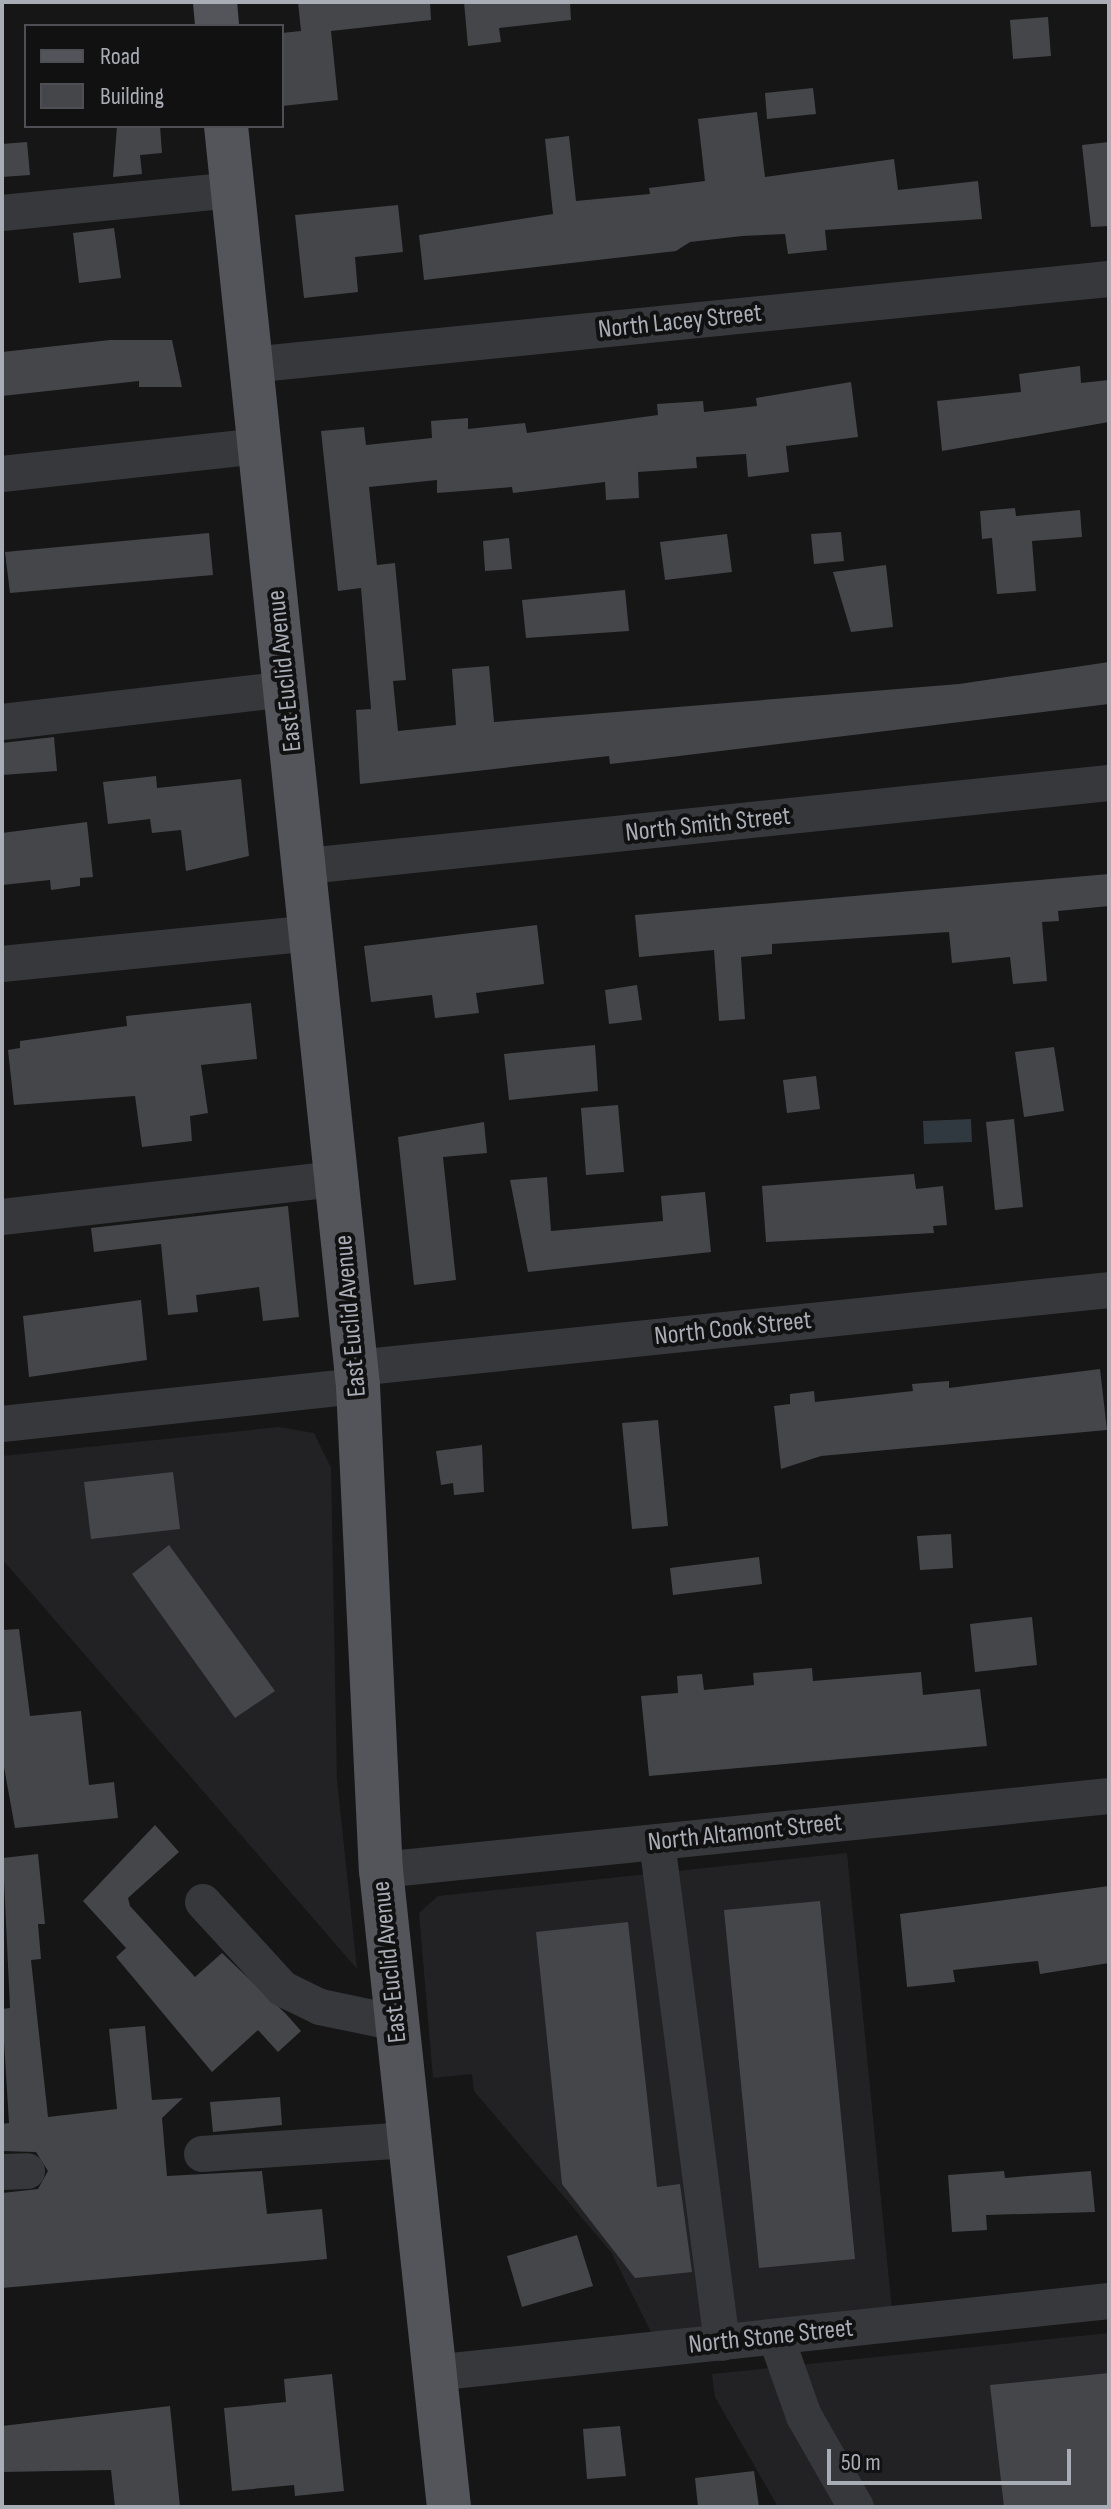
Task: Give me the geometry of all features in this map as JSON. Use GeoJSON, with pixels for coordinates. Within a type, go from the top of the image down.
{"type":"FeatureCollection","features":[{"type":"Feature","properties":{"kind":"main road"},"geometry":{"type":"LineString","coordinates":[[215,2],[217,24]]}},
{"type":"Feature","properties":{"kind":"main road","name":"East Euclid Avenue"},"geometry":{"type":"LineString","coordinates":[[226,128],[307,866],[357,1377],[381,1870],[449,2507]]}},
{"type":"Feature","properties":{"kind":"street"},"geometry":{"type":"LineString","coordinates":[[2,213],[232,190]]}},
{"type":"Feature","properties":{"kind":"street","name":"North Lacey Street"},"geometry":{"type":"LineString","coordinates":[[250,365],[1109,279]]}},
{"type":"Feature","properties":{"kind":"street"},"geometry":{"type":"LineString","coordinates":[[2,474],[260,446]]}},
{"type":"Feature","properties":{"kind":"street"},"geometry":{"type":"LineString","coordinates":[[2,722],[288,689]]}},
{"type":"Feature","properties":{"kind":"street","name":"North Smith Street"},"geometry":{"type":"LineString","coordinates":[[307,866],[1109,783]]}},
{"type":"Feature","properties":{"kind":"street"},"geometry":{"type":"LineString","coordinates":[[2,964],[314,933]]}},
{"type":"Feature","properties":{"kind":"street"},"geometry":{"type":"LineString","coordinates":[[2,1217],[338,1179]]}},
{"type":"Feature","properties":{"kind":"street","name":"North Cook Street"},"geometry":{"type":"LineString","coordinates":[[2,1424],[357,1377],[1109,1290]]}},
{"type":"Feature","properties":{"kind":"street","name":"North Altamont Street"},"geometry":{"type":"LineString","coordinates":[[381,1870],[1109,1796]]}},
{"type":"Feature","properties":{"kind":"street"},"geometry":{"type":"LineString","coordinates":[[657,1842],[722,2343]]}},
{"type":"Feature","properties":{"kind":"street"},"geometry":{"type":"LineString","coordinates":[[203,1902],[283,1989],[320,2007],[397,2023]]}},
{"type":"Feature","properties":{"kind":"street"},"geometry":{"type":"LineString","coordinates":[[202,2154],[409,2140]]}},
{"type":"Feature","properties":{"kind":"street","name":"North Stone Street"},"geometry":{"type":"LineString","coordinates":[[433,2373],[1109,2301]]}},
{"type":"Feature","properties":{"kind":"street"},"geometry":{"type":"LineString","coordinates":[[776,2337],[804,2416],[856,2507]]}},
{"type":"Feature","properties":{"kind":"shaded area"},"geometry":{"type":"Polygon","coordinates":[[[971,1119],[972,1142],[924,1144],[923,1121],[971,1119]]]}},
{"type":"Feature","properties":{"kind":"shaded area"},"geometry":{"type":"Polygon","coordinates":[[[279,1427],[314,1433],[331,1468],[337,1780],[357,1969],[2,1559],[2,1456],[279,1427]]]}},
{"type":"Feature","properties":{"kind":"shaded area"},"geometry":{"type":"Polygon","coordinates":[[[847,1853],[892,2311],[653,2336],[611,2252],[474,2091],[472,2074],[433,2078],[419,1913],[438,1896],[847,1853]]]}},
{"type":"Feature","properties":{"kind":"shaded area"},"geometry":{"type":"Polygon","coordinates":[[[1109,2333],[1109,2507],[778,2507],[715,2397],[712,2374],[1109,2333]]]}},
{"type":"Feature","properties":{"kind":"building"},"geometry":{"type":"Polygon","coordinates":[[[298,2],[430,2],[431,20],[331,31],[338,100],[284,106],[284,33],[301,31],[298,2]]]}},
{"type":"Feature","properties":{"kind":"building"},"geometry":{"type":"Polygon","coordinates":[[[464,2],[570,2],[571,20],[499,28],[501,42],[468,46],[464,2]]]}},
{"type":"Feature","properties":{"kind":"building"},"geometry":{"type":"Polygon","coordinates":[[[1048,17],[1051,56],[1013,59],[1010,20],[1048,17]]]}},
{"type":"Feature","properties":{"kind":"building"},"geometry":{"type":"Polygon","coordinates":[[[813,88],[816,114],[767,119],[765,93],[813,88]]]}},
{"type":"Feature","properties":{"kind":"building"},"geometry":{"type":"Polygon","coordinates":[[[757,112],[765,177],[894,159],[898,190],[978,181],[982,219],[825,230],[827,250],[788,254],[785,234],[742,236],[690,242],[676,251],[424,280],[419,235],[553,214],[545,139],[569,136],[576,201],[650,194],[649,188],[705,181],[698,119],[757,112]]]}},
{"type":"Feature","properties":{"kind":"building"},"geometry":{"type":"Polygon","coordinates":[[[117,128],[160,128],[162,153],[140,155],[142,174],[113,177],[117,128]]]}},
{"type":"Feature","properties":{"kind":"building"},"geometry":{"type":"Polygon","coordinates":[[[27,142],[30,175],[2,177],[2,144],[27,142]]]}},
{"type":"Feature","properties":{"kind":"building"},"geometry":{"type":"Polygon","coordinates":[[[1109,142],[1109,226],[1091,227],[1082,145],[1109,142]]]}},
{"type":"Feature","properties":{"kind":"building"},"geometry":{"type":"Polygon","coordinates":[[[398,205],[403,252],[355,257],[358,292],[304,298],[295,215],[398,205]]]}},
{"type":"Feature","properties":{"kind":"building"},"geometry":{"type":"Polygon","coordinates":[[[114,228],[121,278],[79,283],[73,233],[114,228]]]}},
{"type":"Feature","properties":{"kind":"building"},"geometry":{"type":"Polygon","coordinates":[[[110,340],[172,340],[182,387],[139,387],[139,381],[2,396],[2,352],[110,340]]]}},
{"type":"Feature","properties":{"kind":"building"},"geometry":{"type":"Polygon","coordinates":[[[1080,366],[1081,383],[1109,380],[1109,422],[942,451],[937,401],[1021,392],[1019,374],[1080,366]]]}},
{"type":"Feature","properties":{"kind":"building"},"geometry":{"type":"Polygon","coordinates":[[[851,382],[858,437],[786,446],[789,472],[748,477],[746,454],[696,457],[697,468],[638,472],[639,498],[606,500],[605,482],[513,493],[512,487],[437,493],[437,480],[369,487],[377,565],[395,563],[406,680],[393,681],[398,731],[456,725],[452,669],[489,666],[494,722],[959,684],[1109,662],[1109,704],[610,764],[609,756],[360,784],[356,710],[371,709],[361,588],[338,591],[321,431],[364,427],[366,445],[432,438],[431,421],[468,418],[468,429],[525,423],[527,433],[658,415],[657,404],[703,401],[704,412],[757,406],[756,398],[851,382]]]}},
{"type":"Feature","properties":{"kind":"building"},"geometry":{"type":"Polygon","coordinates":[[[1015,508],[1016,516],[1080,510],[1082,537],[1032,541],[1036,591],[997,594],[992,538],[982,539],[980,511],[1015,508]]]}},
{"type":"Feature","properties":{"kind":"building"},"geometry":{"type":"Polygon","coordinates":[[[841,532],[844,561],[814,564],[811,534],[841,532]]]}},
{"type":"Feature","properties":{"kind":"building"},"geometry":{"type":"Polygon","coordinates":[[[209,533],[213,575],[10,593],[5,552],[209,533]]]}},
{"type":"Feature","properties":{"kind":"building"},"geometry":{"type":"Polygon","coordinates":[[[727,534],[732,572],[665,580],[660,542],[727,534]]]}},
{"type":"Feature","properties":{"kind":"building"},"geometry":{"type":"Polygon","coordinates":[[[509,538],[512,569],[485,571],[483,541],[509,538]]]}},
{"type":"Feature","properties":{"kind":"building"},"geometry":{"type":"Polygon","coordinates":[[[886,565],[893,627],[851,632],[833,572],[886,565]]]}},
{"type":"Feature","properties":{"kind":"building"},"geometry":{"type":"Polygon","coordinates":[[[625,590],[629,631],[526,638],[522,600],[625,590]]]}},
{"type":"Feature","properties":{"kind":"building"},"geometry":{"type":"Polygon","coordinates":[[[54,737],[57,771],[2,775],[2,743],[54,737]]]}},
{"type":"Feature","properties":{"kind":"building"},"geometry":{"type":"Polygon","coordinates":[[[156,776],[157,788],[241,779],[249,856],[186,871],[181,830],[152,833],[150,819],[108,824],[103,782],[156,776]]]}},
{"type":"Feature","properties":{"kind":"building"},"geometry":{"type":"Polygon","coordinates":[[[87,822],[93,877],[80,878],[80,886],[51,890],[50,880],[2,885],[2,833],[87,822]]]}},
{"type":"Feature","properties":{"kind":"building"},"geometry":{"type":"Polygon","coordinates":[[[1109,874],[1109,906],[1058,911],[1059,921],[1042,922],[1047,981],[1013,984],[1010,957],[952,963],[949,932],[772,944],[772,954],[741,957],[745,1019],[719,1021],[714,950],[639,957],[635,915],[1109,874]]]}},
{"type":"Feature","properties":{"kind":"building"},"geometry":{"type":"Polygon","coordinates":[[[537,925],[544,984],[476,993],[479,1013],[435,1018],[432,995],[371,1002],[364,946],[537,925]]]}},
{"type":"Feature","properties":{"kind":"building"},"geometry":{"type":"Polygon","coordinates":[[[637,985],[642,1020],[609,1024],[605,990],[637,985]]]}},
{"type":"Feature","properties":{"kind":"building"},"geometry":{"type":"Polygon","coordinates":[[[251,1003],[257,1059],[201,1065],[208,1113],[190,1116],[192,1141],[142,1147],[135,1096],[14,1105],[8,1050],[20,1048],[20,1041],[127,1026],[126,1016],[251,1003]]]}},
{"type":"Feature","properties":{"kind":"building"},"geometry":{"type":"Polygon","coordinates":[[[595,1045],[598,1091],[509,1100],[504,1054],[595,1045]]]}},
{"type":"Feature","properties":{"kind":"building"},"geometry":{"type":"Polygon","coordinates":[[[1054,1047],[1064,1111],[1024,1117],[1015,1052],[1054,1047]]]}},
{"type":"Feature","properties":{"kind":"building"},"geometry":{"type":"Polygon","coordinates":[[[816,1076],[820,1109],[787,1113],[783,1080],[816,1076]]]}},
{"type":"Feature","properties":{"kind":"building"},"geometry":{"type":"Polygon","coordinates":[[[618,1105],[624,1172],[586,1175],[581,1108],[618,1105]]]}},
{"type":"Feature","properties":{"kind":"building"},"geometry":{"type":"Polygon","coordinates":[[[1014,1119],[1023,1207],[995,1210],[986,1122],[1014,1119]]]}},
{"type":"Feature","properties":{"kind":"building"},"geometry":{"type":"Polygon","coordinates":[[[484,1122],[487,1153],[443,1157],[456,1280],[414,1285],[398,1137],[484,1122]]]}},
{"type":"Feature","properties":{"kind":"building"},"geometry":{"type":"Polygon","coordinates":[[[914,1174],[916,1189],[943,1186],[947,1225],[933,1226],[934,1233],[766,1242],[762,1186],[914,1174]]]}},
{"type":"Feature","properties":{"kind":"building"},"geometry":{"type":"Polygon","coordinates":[[[547,1177],[551,1231],[663,1221],[661,1196],[705,1192],[711,1252],[528,1272],[510,1180],[547,1177]]]}},
{"type":"Feature","properties":{"kind":"building"},"geometry":{"type":"Polygon","coordinates":[[[288,1206],[299,1317],[263,1321],[259,1287],[196,1295],[198,1312],[168,1315],[161,1244],[94,1252],[91,1228],[288,1206]]]}},
{"type":"Feature","properties":{"kind":"building"},"geometry":{"type":"Polygon","coordinates":[[[141,1300],[147,1360],[29,1377],[23,1316],[141,1300]]]}},
{"type":"Feature","properties":{"kind":"building"},"geometry":{"type":"Polygon","coordinates":[[[1100,1369],[1107,1430],[821,1456],[781,1469],[774,1406],[790,1404],[790,1394],[814,1391],[815,1402],[913,1391],[912,1384],[949,1381],[949,1388],[1100,1369]]]}},
{"type":"Feature","properties":{"kind":"building"},"geometry":{"type":"Polygon","coordinates":[[[658,1420],[668,1526],[632,1529],[622,1423],[658,1420]]]}},
{"type":"Feature","properties":{"kind":"building"},"geometry":{"type":"Polygon","coordinates":[[[482,1445],[484,1492],[454,1495],[453,1483],[441,1485],[436,1451],[482,1445]]]}},
{"type":"Feature","properties":{"kind":"building"},"geometry":{"type":"Polygon","coordinates":[[[173,1472],[180,1529],[91,1539],[84,1482],[173,1472]]]}},
{"type":"Feature","properties":{"kind":"building"},"geometry":{"type":"Polygon","coordinates":[[[951,1534],[953,1568],[920,1570],[917,1536],[951,1534]]]}},
{"type":"Feature","properties":{"kind":"building"},"geometry":{"type":"Polygon","coordinates":[[[169,1545],[275,1691],[235,1718],[132,1574],[169,1545]]]}},
{"type":"Feature","properties":{"kind":"building"},"geometry":{"type":"Polygon","coordinates":[[[759,1557],[762,1584],[673,1595],[670,1568],[759,1557]]]}},
{"type":"Feature","properties":{"kind":"building"},"geometry":{"type":"Polygon","coordinates":[[[1032,1617],[1037,1665],[975,1672],[970,1624],[1032,1617]]]}},
{"type":"Feature","properties":{"kind":"building"},"geometry":{"type":"Polygon","coordinates":[[[19,1629],[30,1716],[81,1711],[89,1785],[114,1782],[118,1818],[15,1828],[2,1756],[2,1630],[19,1629]]]}},
{"type":"Feature","properties":{"kind":"building"},"geometry":{"type":"Polygon","coordinates":[[[812,1668],[813,1681],[921,1672],[923,1695],[980,1689],[987,1746],[649,1776],[641,1696],[678,1693],[677,1676],[702,1674],[704,1690],[754,1685],[753,1673],[812,1668]]]}},
{"type":"Feature","properties":{"kind":"building"},"geometry":{"type":"Polygon","coordinates":[[[155,1825],[179,1852],[128,1898],[130,1906],[195,1977],[222,1953],[286,2014],[301,2031],[278,2052],[258,2030],[212,2072],[116,1957],[126,1948],[83,1901],[155,1825]]]}},
{"type":"Feature","properties":{"kind":"building"},"geometry":{"type":"Polygon","coordinates":[[[38,1854],[45,1924],[38,1924],[41,1959],[31,1960],[48,2117],[117,2109],[109,2029],[145,2026],[152,2100],[183,2098],[162,2118],[167,2176],[262,2171],[267,2214],[322,2209],[327,2259],[2,2288],[2,2193],[38,2189],[48,2171],[36,2152],[2,2151],[2,2124],[9,2123],[2,2009],[10,2008],[3,1858],[38,1854]]]}},
{"type":"Feature","properties":{"kind":"building"},"geometry":{"type":"Polygon","coordinates":[[[1109,1886],[1109,1963],[1040,1974],[1038,1961],[953,1970],[955,1982],[907,1987],[900,1914],[1109,1886]]]}},
{"type":"Feature","properties":{"kind":"building"},"geometry":{"type":"Polygon","coordinates":[[[820,1901],[855,2259],[759,2268],[724,1910],[820,1901]]]}},
{"type":"Feature","properties":{"kind":"building"},"geometry":{"type":"Polygon","coordinates":[[[628,1922],[657,2187],[680,2184],[692,2272],[635,2278],[562,2184],[536,1932],[628,1922]]]}},
{"type":"Feature","properties":{"kind":"building"},"geometry":{"type":"Polygon","coordinates":[[[280,2097],[282,2125],[213,2132],[210,2102],[280,2097]]]}},
{"type":"Feature","properties":{"kind":"building"},"geometry":{"type":"Polygon","coordinates":[[[1004,2171],[1005,2178],[1091,2171],[1095,2212],[986,2215],[987,2230],[952,2232],[948,2175],[1004,2171]]]}},
{"type":"Feature","properties":{"kind":"building"},"geometry":{"type":"Polygon","coordinates":[[[577,2235],[593,2286],[522,2307],[507,2256],[577,2235]]]}},
{"type":"Feature","properties":{"kind":"building"},"geometry":{"type":"Polygon","coordinates":[[[1109,2373],[1109,2507],[1004,2507],[990,2385],[1109,2373]]]}},
{"type":"Feature","properties":{"kind":"building"},"geometry":{"type":"Polygon","coordinates":[[[332,2374],[344,2491],[295,2496],[294,2485],[232,2491],[224,2408],[286,2402],[284,2379],[332,2374]]]}},
{"type":"Feature","properties":{"kind":"building"},"geometry":{"type":"Polygon","coordinates":[[[170,2406],[180,2507],[115,2507],[111,2470],[2,2472],[2,2426],[170,2406]]]}},
{"type":"Feature","properties":{"kind":"building"},"geometry":{"type":"Polygon","coordinates":[[[620,2426],[626,2476],[587,2479],[583,2429],[620,2426]]]}},
{"type":"Feature","properties":{"kind":"building"},"geometry":{"type":"Polygon","coordinates":[[[754,2471],[759,2507],[698,2507],[695,2478],[754,2471]]]}}]}
